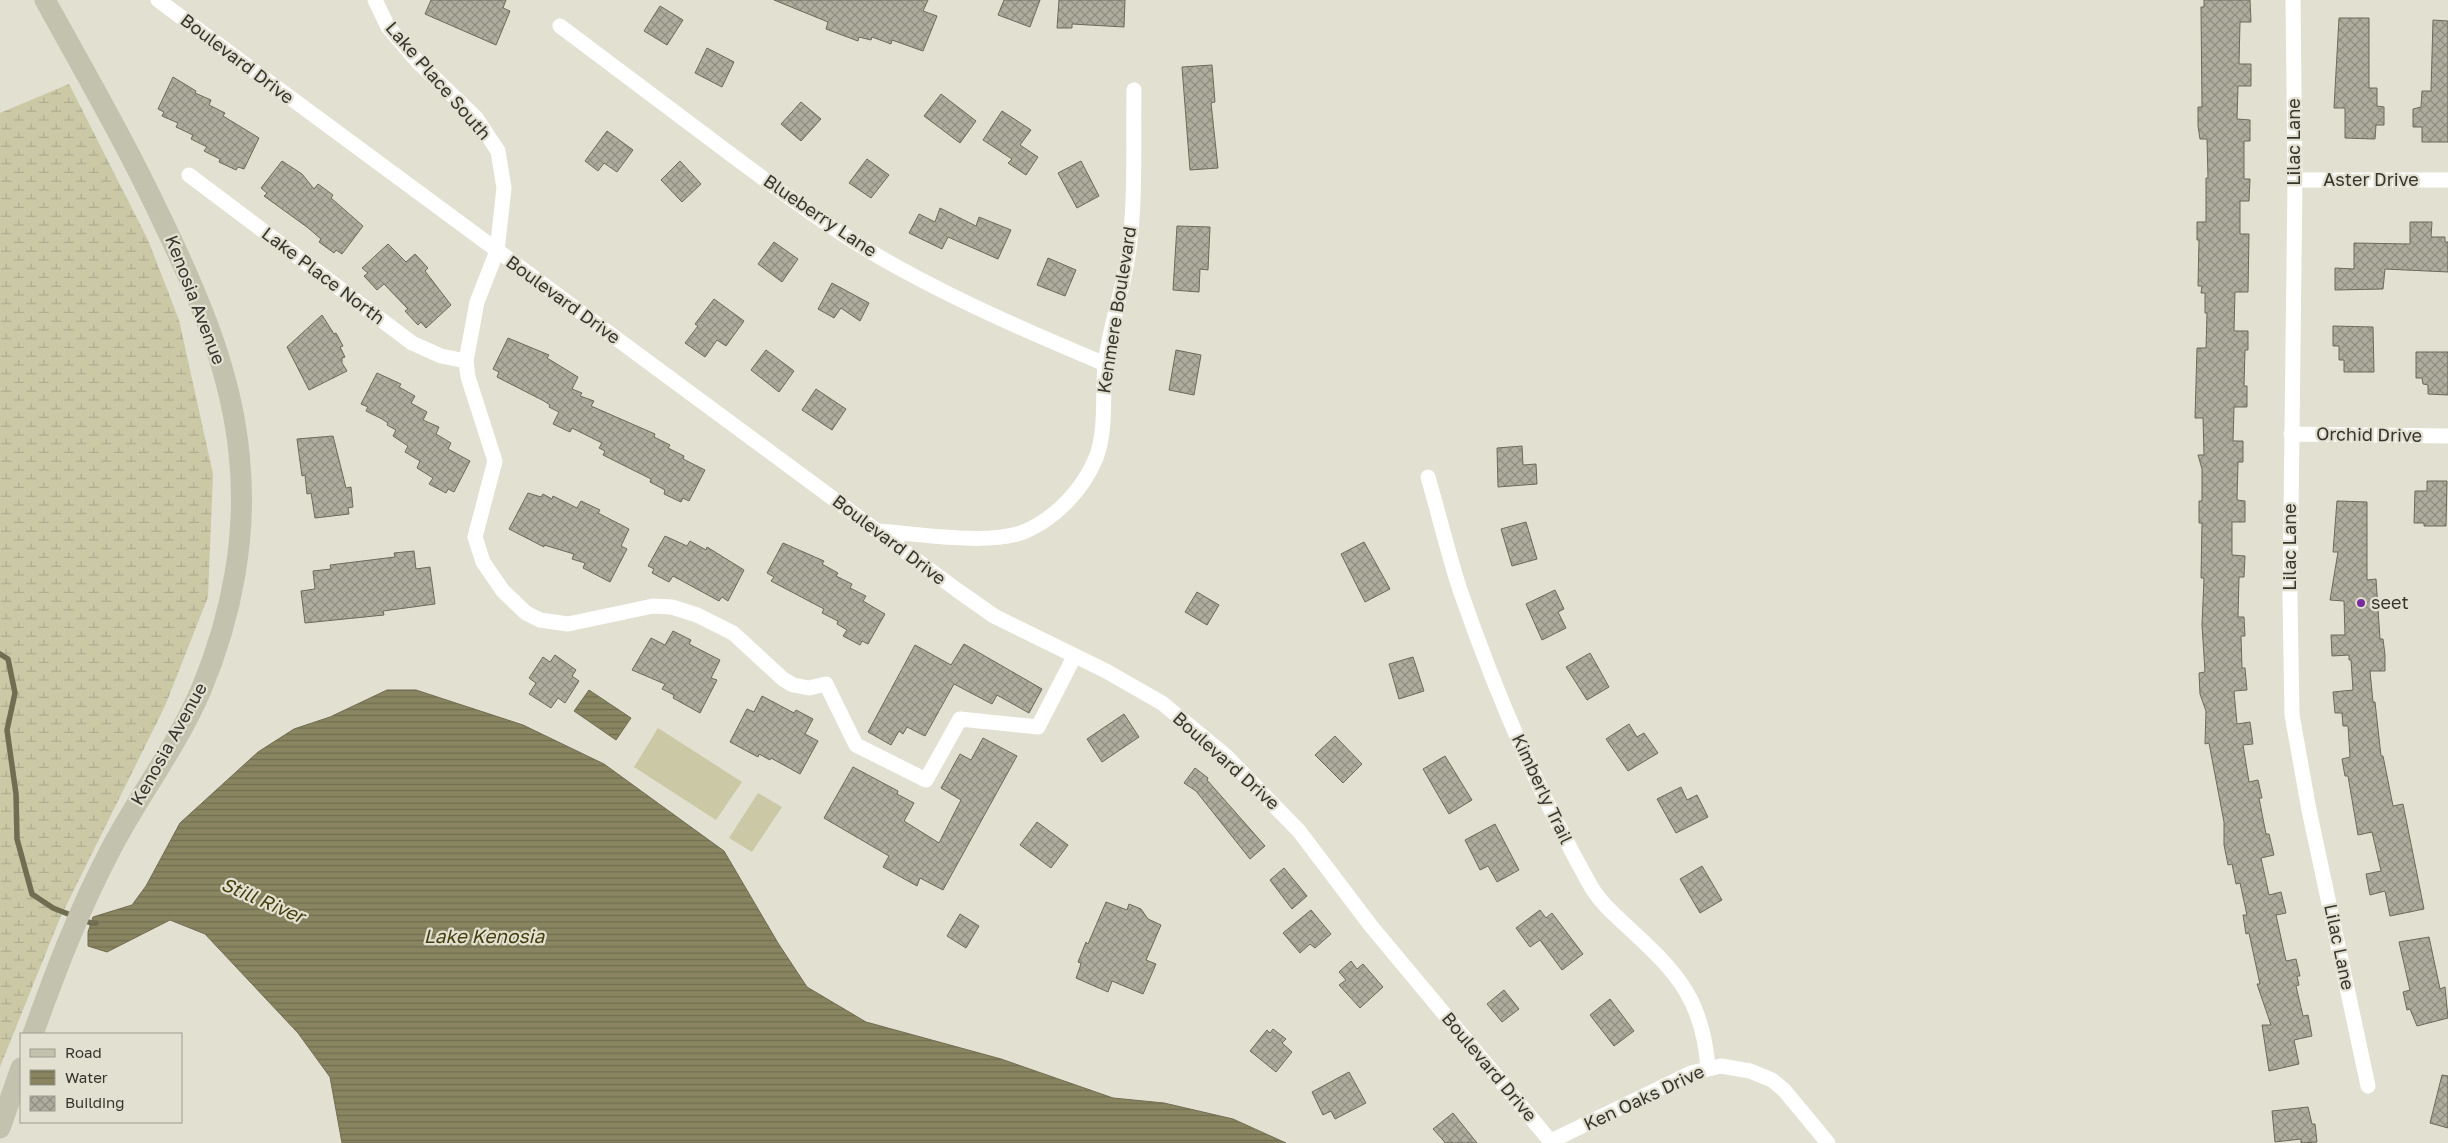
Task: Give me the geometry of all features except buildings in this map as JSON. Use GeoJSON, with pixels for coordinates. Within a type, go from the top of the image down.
{"type":"FeatureCollection","features":[{"type":"Feature","properties":{"kind":"street","name":"Kenosia Avenue"},"geometry":{"type":"LineString","coordinates":[[33,1033],[68,938],[89,893],[137,803],[200,693],[215,653],[227,612],[235,573],[242,494],[239,453],[232,408],[220,360],[202,309],[143,180],[45,0]]}},
{"type":"Feature","properties":{"kind":"street","name":"Boulevard Drive"},"geometry":{"type":"LineString","coordinates":[[158,0],[994,616],[1074,657],[1106,671],[1162,703],[1225,755],[1285,815],[1371,926],[1552,1142]]}},
{"type":"Feature","properties":{"kind":"street","name":"Lake Place South"},"geometry":{"type":"LineString","coordinates":[[375,0],[388,27],[418,62],[476,118],[498,151],[504,188],[497,251]]}},
{"type":"Feature","properties":{"kind":"street","name":"Lilac Lane"},"geometry":{"type":"LineString","coordinates":[[2293,0],[2295,180],[2291,434],[2292,716],[2309,810],[2368,1086]]}},
{"type":"Feature","properties":{"kind":"street","name":"Blueberry Lane"},"geometry":{"type":"LineString","coordinates":[[560,26],[808,212],[857,243],[899,268],[977,308],[1105,364]]}},
{"type":"Feature","properties":{"kind":"street","name":"Kenmere Boulevard"},"geometry":{"type":"LineString","coordinates":[[880,531],[989,538],[1009,536],[1042,522],[1069,500],[1079,487],[1096,457],[1103,417],[1105,364],[1129,251],[1134,90]]}},
{"type":"Feature","properties":{"kind":"street","name":"Lake Place North"},"geometry":{"type":"LineString","coordinates":[[189,175],[412,343],[441,356],[466,361]]}},
{"type":"Feature","properties":{"kind":"street","name":"Aster Drive"},"geometry":{"type":"LineString","coordinates":[[2295,180],[2448,180]]}},
{"type":"Feature","properties":{"kind":"street"},"geometry":{"type":"LineString","coordinates":[[497,251],[476,309],[466,361],[468,377],[495,462],[474,537],[483,562],[503,591],[526,612],[540,620],[568,624],[653,606],[672,607],[697,615],[733,633],[783,679],[793,685],[810,688],[826,684],[856,745],[926,780],[960,719],[1038,728],[1074,657]]}},
{"type":"Feature","properties":{"kind":"street","name":"Orchid Drive"},"geometry":{"type":"LineString","coordinates":[[2291,434],[2448,436]]}},
{"type":"Feature","properties":{"kind":"street","name":"Kimberly Trail"},"geometry":{"type":"LineString","coordinates":[[1428,477],[1463,597],[1492,677],[1542,794],[1590,886],[1614,914],[1671,968],[1691,998],[1699,1014],[1707,1045],[1708,1068]]}},
{"type":"Feature","properties":{"kind":"street","name":"Ken Oaks Drive"},"geometry":{"type":"LineString","coordinates":[[1552,1142],[1691,1073],[1708,1068],[1736,1067],[1772,1080],[1784,1090],[1828,1143]]}},
{"type":"Feature","properties":{"kind":"street"},"geometry":{"type":"LineString","coordinates":[[0,1128],[20,1071]]}},
{"type":"Feature","properties":{"kind":"green space"},"geometry":{"type":"Polygon","coordinates":[[[69,84],[148,240],[179,320],[213,474],[208,597],[165,706],[60,918],[0,1067],[0,113],[69,84]]]}},
{"type":"Feature","properties":{"kind":"green space"},"geometry":{"type":"Polygon","coordinates":[[[658,728],[742,782],[716,820],[634,767],[658,728]]]}},
{"type":"Feature","properties":{"kind":"green space"},"geometry":{"type":"Polygon","coordinates":[[[758,793],[782,807],[752,852],[729,838],[758,793]]]}},
{"type":"Feature","properties":{"kind":"water","name":"Lake Kenosia"},"geometry":{"type":"Polygon","coordinates":[[[387,690],[416,690],[523,725],[604,764],[724,851],[778,943],[807,987],[866,1022],[1001,1059],[1113,1098],[1164,1103],[1233,1119],[1286,1143],[342,1143],[330,1077],[298,1033],[205,934],[170,920],[107,952],[88,946],[88,932],[93,917],[132,905],[146,886],[180,823],[258,752],[294,729],[330,717],[387,690]]]}},
{"type":"Feature","properties":{"kind":"water"},"geometry":{"type":"Polygon","coordinates":[[[589,690],[631,718],[616,740],[574,711],[589,690]]]}},
{"type":"Feature","properties":{"kind":"waterway","name":"Still River"},"geometry":{"type":"LineString","coordinates":[[0,654],[8,659],[15,693],[7,730],[16,794],[17,839],[32,894],[53,908],[91,923],[96,923]]}},
{"type":"Feature","properties":{"kind":"place","name":"seet"},"geometry":{"type":"Point","coordinates":[2361,603]}}]}
